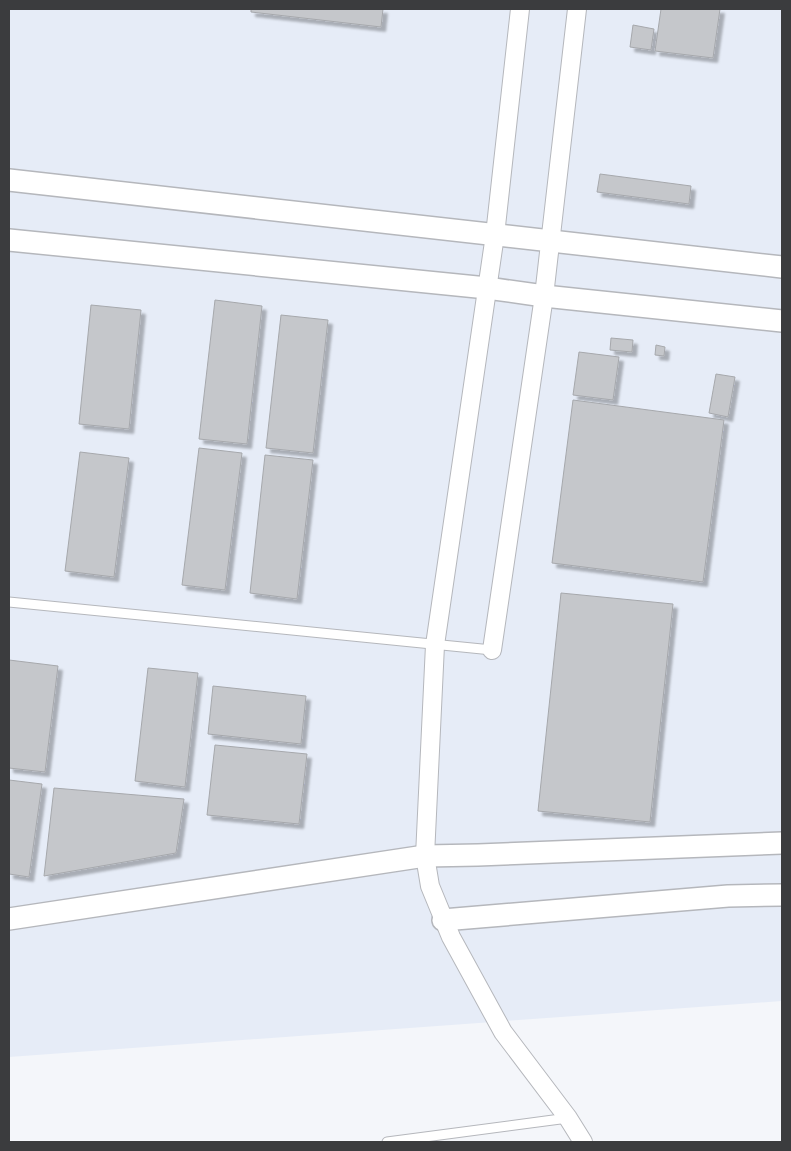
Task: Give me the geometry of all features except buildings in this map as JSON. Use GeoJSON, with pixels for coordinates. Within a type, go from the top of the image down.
{"type":"FeatureCollection","features":[{"type":"Feature","properties":{"kind":"street"},"geometry":{"type":"LineString","coordinates":[[520,9],[494,235],[436,645],[425,856],[430,886],[443,920],[503,1032],[568,1118],[583,1142]]}},
{"type":"Feature","properties":{"kind":"street"},"geometry":{"type":"LineString","coordinates":[[492,650],[544,296],[577,9]]}},
{"type":"Feature","properties":{"kind":"street"},"geometry":{"type":"LineString","coordinates":[[9,180],[782,267]]}},
{"type":"Feature","properties":{"kind":"street"},"geometry":{"type":"LineString","coordinates":[[9,240],[487,288],[544,296],[782,321]]}},
{"type":"Feature","properties":{"kind":"street"},"geometry":{"type":"LineString","coordinates":[[9,919],[425,856],[478,856],[782,844]]}},
{"type":"Feature","properties":{"kind":"street"},"geometry":{"type":"LineString","coordinates":[[443,920],[728,896],[782,895]]}},
{"type":"Feature","properties":{"kind":"lane"},"geometry":{"type":"LineString","coordinates":[[9,602],[492,650]]}},
{"type":"Feature","properties":{"kind":"lane"},"geometry":{"type":"LineString","coordinates":[[387,1142],[568,1118]]}},
{"type":"Feature","properties":{"kind":"shaded area"},"geometry":{"type":"Polygon","coordinates":[[[9,9],[782,9],[782,1001],[9,1057],[9,9]]]}}]}
